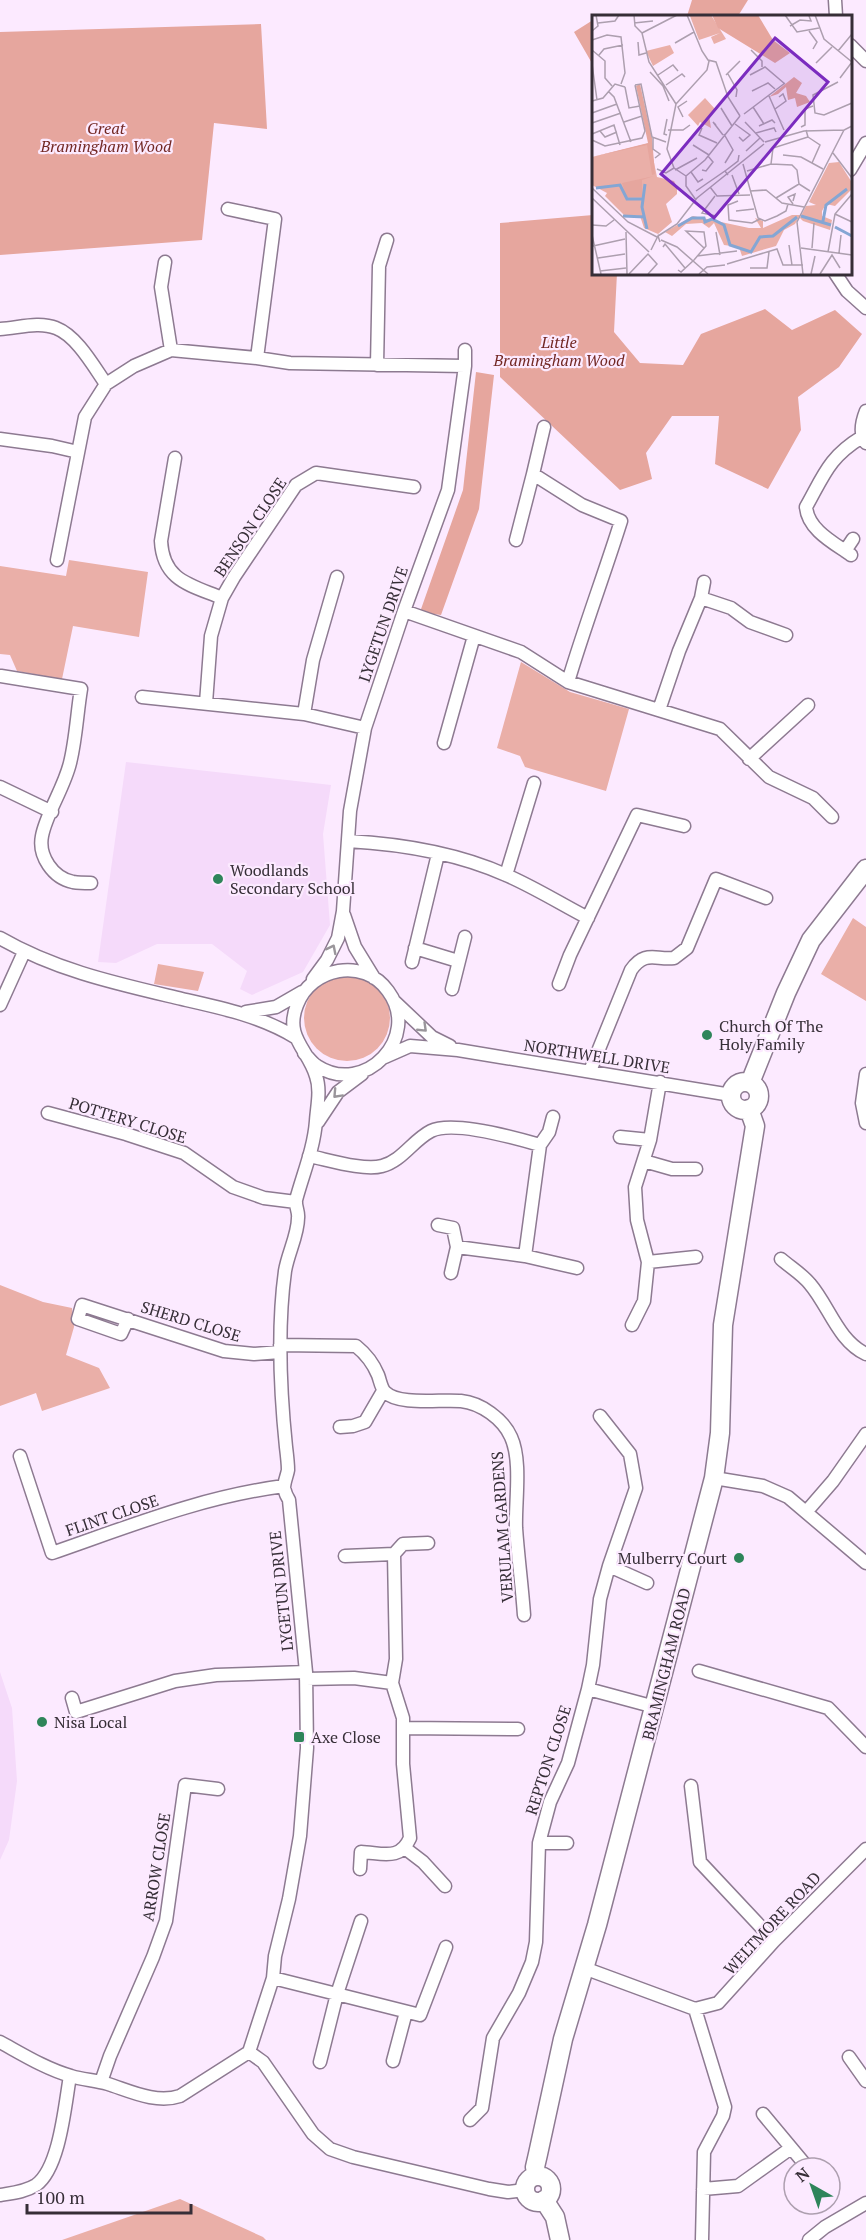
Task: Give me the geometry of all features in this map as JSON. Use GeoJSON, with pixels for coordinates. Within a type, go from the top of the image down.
{"type":"FeatureCollection","features":[{"type":"Feature","properties":{"kind":"street"},"geometry":{"type":"LineString","coordinates":[[835,0],[836,15]]}},
{"type":"Feature","properties":{"kind":"street"},"geometry":{"type":"LineString","coordinates":[[851,47],[866,61]]}},
{"type":"Feature","properties":{"kind":"street"},"geometry":{"type":"LineString","coordinates":[[851,168],[862,156],[866,143]]}},
{"type":"Feature","properties":{"kind":"street"},"geometry":{"type":"LineString","coordinates":[[228,208],[275,219],[257,357]]}},
{"type":"Feature","properties":{"kind":"street"},"geometry":{"type":"LineString","coordinates":[[377,365],[379,266],[387,240]]}},
{"type":"Feature","properties":{"kind":"street"},"geometry":{"type":"LineString","coordinates":[[165,262],[161,287],[171,350]]}},
{"type":"Feature","properties":{"kind":"street"},"geometry":{"type":"LineString","coordinates":[[836,274],[847,291],[866,308]]}},
{"type":"Feature","properties":{"kind":"street"},"geometry":{"type":"LineString","coordinates":[[0,329],[34,325],[57,328],[78,345],[106,384]]}},
{"type":"Feature","properties":{"kind":"street"},"geometry":{"type":"LineString","coordinates":[[57,560],[85,417],[106,384],[134,366],[171,350],[257,357],[290,363],[465,366]]}},
{"type":"Feature","properties":{"kind":"street","name":"LYGETUN DRIVE"},"geometry":{"type":"LineString","coordinates":[[343,911],[352,801],[365,728],[448,490],[465,366],[465,350]]}},
{"type":"Feature","properties":{"kind":"street"},"geometry":{"type":"LineString","coordinates":[[853,539],[848,553],[818,530],[800,505],[835,456],[844,448],[864,440],[862,419],[866,411]]}},
{"type":"Feature","properties":{"kind":"street"},"geometry":{"type":"LineString","coordinates":[[516,540],[544,427]]}},
{"type":"Feature","properties":{"kind":"street"},"geometry":{"type":"LineString","coordinates":[[0,439],[78,452]]}},
{"type":"Feature","properties":{"kind":"street","name":"BENSON CLOSE"},"geometry":{"type":"LineString","coordinates":[[176,458],[160,541],[161,555],[165,566],[176,576],[188,584],[222,598]]}},
{"type":"Feature","properties":{"kind":"street","name":"BENSON CLOSE"},"geometry":{"type":"LineString","coordinates":[[206,703],[211,636],[222,598],[296,485],[316,473],[330,473],[414,487]]}},
{"type":"Feature","properties":{"kind":"street"},"geometry":{"type":"LineString","coordinates":[[533,474],[582,505],[621,521],[602,580],[588,614],[568,682]]}},
{"type":"Feature","properties":{"kind":"street"},"geometry":{"type":"LineString","coordinates":[[304,714],[314,660],[337,577]]}},
{"type":"Feature","properties":{"kind":"street"},"geometry":{"type":"LineString","coordinates":[[659,710],[679,651],[701,598],[704,582]]}},
{"type":"Feature","properties":{"kind":"street"},"geometry":{"type":"LineString","coordinates":[[701,598],[732,608],[750,622],[786,635]]}},
{"type":"Feature","properties":{"kind":"street"},"geometry":{"type":"LineString","coordinates":[[404,611],[521,652],[568,682],[720,729],[769,777],[813,798],[832,817]]}},
{"type":"Feature","properties":{"kind":"street"},"geometry":{"type":"LineString","coordinates":[[444,743],[474,636]]}},
{"type":"Feature","properties":{"kind":"street"},"geometry":{"type":"LineString","coordinates":[[1,676],[81,689],[71,760],[42,836],[41,850],[46,862],[61,877],[71,882],[91,883]]}},
{"type":"Feature","properties":{"kind":"street"},"geometry":{"type":"LineString","coordinates":[[142,697],[304,714],[365,728]]}},
{"type":"Feature","properties":{"kind":"street"},"geometry":{"type":"LineString","coordinates":[[749,759],[808,705]]}},
{"type":"Feature","properties":{"kind":"street"},"geometry":{"type":"LineString","coordinates":[[506,875],[534,783]]}},
{"type":"Feature","properties":{"kind":"street"},"geometry":{"type":"LineString","coordinates":[[0,787],[52,812]]}},
{"type":"Feature","properties":{"kind":"street"},"geometry":{"type":"LineString","coordinates":[[559,984],[570,955],[638,815],[684,826]]}},
{"type":"Feature","properties":{"kind":"street"},"geometry":{"type":"LineString","coordinates":[[348,841],[410,847],[484,866],[588,918]]}},
{"type":"Feature","properties":{"kind":"street"},"geometry":{"type":"LineString","coordinates":[[411,962],[438,854]]}},
{"type":"Feature","properties":{"kind":"street"},"geometry":{"type":"LineString","coordinates":[[750,1083],[786,993],[811,940],[866,869]]}},
{"type":"Feature","properties":{"kind":"street"},"geometry":{"type":"LineString","coordinates":[[590,1071],[631,970],[642,958],[651,956],[667,959],[682,954],[687,948],[716,879],[766,898]]}},
{"type":"Feature","properties":{"kind":"street"},"geometry":{"type":"LineString","coordinates":[[343,911],[355,947],[374,978],[388,991],[393,1000],[432,1036],[458,1050]]}},
{"type":"Feature","properties":{"kind":"street"},"geometry":{"type":"LineString","coordinates":[[295,1037],[293,1021],[296,1006],[327,960],[338,938],[343,911]]}},
{"type":"Feature","properties":{"kind":"street"},"geometry":{"type":"LineString","coordinates":[[452,989],[465,937]]}},
{"type":"Feature","properties":{"kind":"street"},"geometry":{"type":"LineString","coordinates":[[0,938],[24,952],[76,972],[239,1012],[275,1025],[295,1037]]}},
{"type":"Feature","properties":{"kind":"street"},"geometry":{"type":"LineString","coordinates":[[415,948],[458,961]]}},
{"type":"Feature","properties":{"kind":"street"},"geometry":{"type":"LineString","coordinates":[[0,1005],[24,952]]}},
{"type":"Feature","properties":{"kind":"street"},"geometry":{"type":"LineString","coordinates":[[239,1012],[265,1011],[276,1008],[326,974],[342,970],[358,971],[374,978]]}},
{"type":"Feature","properties":{"kind":"street","name":"LYGETUN DRIVE"},"geometry":{"type":"LineString","coordinates":[[316,1126],[338,1092],[384,1058],[393,1045],[398,1030],[398,1015],[393,1000]]}},
{"type":"Feature","properties":{"kind":"street","name":"LYGETUN DRIVE"},"geometry":{"type":"LineString","coordinates":[[249,2052],[273,1978],[275,1956],[289,1899],[300,1836],[307,1748],[306,1676],[289,1500],[284,1486],[288,1467],[281,1399],[280,1348],[285,1270],[298,1218],[296,1202],[316,1126],[319,1089],[316,1074],[295,1037]]}},
{"type":"Feature","properties":{"kind":"street","name":"NORTHWELL DRIVE"},"geometry":{"type":"LineString","coordinates":[[384,1058],[410,1046],[458,1050],[731,1095]]}},
{"type":"Feature","properties":{"kind":"street","name":"LYGETUN DRIVE"},"geometry":{"type":"LineString","coordinates":[[304,1053],[316,1066],[333,1073],[350,1074],[368,1070]]}},
{"type":"Feature","properties":{"kind":"street"},"geometry":{"type":"LineString","coordinates":[[866,1074],[862,1103],[866,1123]]}},
{"type":"Feature","properties":{"kind":"street"},"geometry":{"type":"LineString","coordinates":[[632,1325],[644,1300],[648,1262],[636,1204],[635,1187],[650,1140],[660,1082]]}},
{"type":"Feature","properties":{"kind":"street"},"geometry":{"type":"LineString","coordinates":[[750,1083],[757,1088],[759,1096],[756,1105],[744,1110],[736,1107],[731,1095],[738,1084],[750,1083]]}},
{"type":"Feature","properties":{"kind":"street","name":"BRAMINGHAM ROAD"},"geometry":{"type":"LineString","coordinates":[[537,2176],[538,2154],[563,2039],[655,1707],[714,1478],[720,1433],[723,1325],[755,1126],[749,1109]]}},
{"type":"Feature","properties":{"kind":"street","name":"POTTERY CLOSE"},"geometry":{"type":"LineString","coordinates":[[48,1113],[126,1134],[184,1153],[233,1186],[264,1198],[296,1202]]}},
{"type":"Feature","properties":{"kind":"street"},"geometry":{"type":"LineString","coordinates":[[525,1256],[540,1145],[549,1132],[553,1117]]}},
{"type":"Feature","properties":{"kind":"street"},"geometry":{"type":"LineString","coordinates":[[309,1156],[373,1167],[384,1166],[431,1131],[450,1127],[512,1136],[540,1145]]}},
{"type":"Feature","properties":{"kind":"street"},"geometry":{"type":"LineString","coordinates":[[620,1137],[650,1140]]}},
{"type":"Feature","properties":{"kind":"street"},"geometry":{"type":"LineString","coordinates":[[644,1161],[672,1169],[696,1169]]}},
{"type":"Feature","properties":{"kind":"street"},"geometry":{"type":"LineString","coordinates":[[438,1225],[453,1228],[457,1247],[451,1273]]}},
{"type":"Feature","properties":{"kind":"street"},"geometry":{"type":"LineString","coordinates":[[457,1247],[525,1256],[576,1268]]}},
{"type":"Feature","properties":{"kind":"street"},"geometry":{"type":"LineString","coordinates":[[648,1262],[696,1257]]}},
{"type":"Feature","properties":{"kind":"street"},"geometry":{"type":"LineString","coordinates":[[781,1259],[809,1284],[842,1334],[858,1350],[866,1354]]}},
{"type":"Feature","properties":{"kind":"street","name":"SHERD CLOSE"},"geometry":{"type":"LineString","coordinates":[[128,1319],[224,1352],[254,1354],[280,1348]]}},
{"type":"Feature","properties":{"kind":"street"},"geometry":{"type":"LineString","coordinates":[[280,1348],[356,1346],[365,1354],[374,1366],[383,1391],[365,1422],[340,1427]]}},
{"type":"Feature","properties":{"kind":"street","name":"VERULAM GARDENS"},"geometry":{"type":"LineString","coordinates":[[383,1391],[396,1399],[462,1401],[475,1405],[489,1413],[511,1436],[516,1453],[516,1531],[524,1615]]}},
{"type":"Feature","properties":{"kind":"street","name":"REPTON CLOSE"},"geometry":{"type":"LineString","coordinates":[[470,2120],[482,2108],[492,2038],[519,1993],[532,1962],[536,1942],[538,1843],[550,1802],[568,1763],[593,1665],[600,1599],[636,1488],[630,1454],[600,1416]]}},
{"type":"Feature","properties":{"kind":"street"},"geometry":{"type":"LineString","coordinates":[[807,1511],[833,1481],[866,1434]]}},
{"type":"Feature","properties":{"kind":"street","name":"FLINT CLOSE"},"geometry":{"type":"LineString","coordinates":[[20,1456],[52,1554],[191,1504],[243,1492],[284,1486]]}},
{"type":"Feature","properties":{"kind":"street"},"geometry":{"type":"LineString","coordinates":[[714,1478],[763,1486],[788,1497],[866,1563]]}},
{"type":"Feature","properties":{"kind":"street"},"geometry":{"type":"LineString","coordinates":[[345,1556],[393,1554],[403,1544],[428,1543]]}},
{"type":"Feature","properties":{"kind":"street"},"geometry":{"type":"LineString","coordinates":[[360,1869],[361,1852],[400,1853],[406,1849],[410,1838],[403,1764],[404,1728],[392,1683],[396,1659],[393,1554]]}},
{"type":"Feature","properties":{"kind":"street"},"geometry":{"type":"LineString","coordinates":[[609,1566],[647,1583]]}},
{"type":"Feature","properties":{"kind":"street"},"geometry":{"type":"LineString","coordinates":[[699,1671],[828,1708],[866,1747]]}},
{"type":"Feature","properties":{"kind":"street"},"geometry":{"type":"LineString","coordinates":[[72,1698],[76,1712],[175,1681],[216,1675],[354,1678],[392,1683]]}},
{"type":"Feature","properties":{"kind":"street","name":"REPTON CLOSE"},"geometry":{"type":"LineString","coordinates":[[588,1689],[655,1707]]}},
{"type":"Feature","properties":{"kind":"street"},"geometry":{"type":"LineString","coordinates":[[404,1728],[518,1729]]}},
{"type":"Feature","properties":{"kind":"street","name":"ARROW CLOSE"},"geometry":{"type":"LineString","coordinates":[[102,2082],[110,2056],[166,1921],[185,1785],[218,1789]]}},
{"type":"Feature","properties":{"kind":"street"},"geometry":{"type":"LineString","coordinates":[[691,1786],[700,1862],[774,1941]]}},
{"type":"Feature","properties":{"kind":"street"},"geometry":{"type":"LineString","coordinates":[[538,1843],[567,1843]]}},
{"type":"Feature","properties":{"kind":"street"},"geometry":{"type":"LineString","coordinates":[[406,1849],[445,1886]]}},
{"type":"Feature","properties":{"kind":"street","name":"WELTMORE ROAD"},"geometry":{"type":"LineString","coordinates":[[696,2008],[718,2003],[774,1941],[866,1849]]}},
{"type":"Feature","properties":{"kind":"street"},"geometry":{"type":"LineString","coordinates":[[320,2062],[337,1994],[361,1921]]}},
{"type":"Feature","properties":{"kind":"street"},"geometry":{"type":"LineString","coordinates":[[273,1978],[420,2015],[446,1947]]}},
{"type":"Feature","properties":{"kind":"street"},"geometry":{"type":"LineString","coordinates":[[584,1968],[696,2008],[725,2106],[723,2116],[705,2147],[702,2240]]}},
{"type":"Feature","properties":{"kind":"street"},"geometry":{"type":"LineString","coordinates":[[393,2061],[406,2012]]}},
{"type":"Feature","properties":{"kind":"street"},"geometry":{"type":"LineString","coordinates":[[0,2042],[70,2076],[169,2099],[180,2096],[249,2052],[263,2062],[313,2134],[330,2149],[353,2157],[489,2189],[508,2192],[525,2190]]}},
{"type":"Feature","properties":{"kind":"street"},"geometry":{"type":"LineString","coordinates":[[849,2056],[866,2081]]}},
{"type":"Feature","properties":{"kind":"street"},"geometry":{"type":"LineString","coordinates":[[0,2195],[17,2193],[36,2185],[50,2168],[70,2076]]}},
{"type":"Feature","properties":{"kind":"street"},"geometry":{"type":"LineString","coordinates":[[763,2114],[798,2156]]}},
{"type":"Feature","properties":{"kind":"street"},"geometry":{"type":"LineString","coordinates":[[703,2189],[738,2186],[791,2148]]}},
{"type":"Feature","properties":{"kind":"street"},"geometry":{"type":"LineString","coordinates":[[537,2176],[546,2178],[550,2185],[550,2194],[544,2200],[532,2200],[525,2190],[527,2182],[537,2176]]}},
{"type":"Feature","properties":{"kind":"street"},"geometry":{"type":"LineString","coordinates":[[544,2200],[555,2217],[560,2240]]}},
{"type":"Feature","properties":{"kind":"street"},"geometry":{"type":"LineString","coordinates":[[809,2240],[825,2227],[866,2203]]}},
{"type":"Feature","properties":{"kind":"shaded area"},"geometry":{"type":"Polygon","coordinates":[[[69,560],[148,572],[139,637],[73,626],[62,679],[17,671],[10,655],[0,654],[0,566],[66,576],[69,560]]]}},
{"type":"Feature","properties":{"kind":"shaded area"},"geometry":{"type":"Polygon","coordinates":[[[521,662],[570,692],[629,709],[606,791],[525,767],[520,756],[497,748],[521,662]]]}},
{"type":"Feature","properties":{"kind":"shaded area","name":"Woodlands Secondary School"},"geometry":{"type":"Polygon","coordinates":[[[126,762],[331,785],[323,834],[330,925],[303,972],[252,995],[240,989],[247,971],[212,944],[157,944],[116,963],[98,962],[126,762]]]}},
{"type":"Feature","properties":{"kind":"shaded area"},"geometry":{"type":"Polygon","coordinates":[[[853,918],[866,927],[866,1001],[821,974],[853,918]]]}},
{"type":"Feature","properties":{"kind":"shaded area"},"geometry":{"type":"Polygon","coordinates":[[[158,964],[204,972],[198,991],[154,984],[158,964]]]}},
{"type":"Feature","properties":{"kind":"shaded area"},"geometry":{"type":"Polygon","coordinates":[[[347,975],[363,979],[377,988],[386,1002],[390,1018],[386,1034],[377,1048],[363,1057],[347,1061],[331,1057],[317,1048],[308,1034],[304,1018],[308,1002],[317,988],[331,979],[347,975]]]}},
{"type":"Feature","properties":{"kind":"shaded area"},"geometry":{"type":"Polygon","coordinates":[[[0,1285],[43,1302],[72,1308],[74,1327],[66,1355],[99,1368],[110,1388],[42,1411],[36,1393],[0,1406],[0,1285]]]}},
{"type":"Feature","properties":{"kind":"shaded area"},"geometry":{"type":"Polygon","coordinates":[[[0,1672],[12,1708],[17,1781],[9,1840],[0,1860],[0,1672]]]}},
{"type":"Feature","properties":{"kind":"shaded area"},"geometry":{"type":"Polygon","coordinates":[[[180,2199],[266,2240],[62,2240],[180,2199]]]}},
{"type":"Feature","properties":{"kind":"green space"},"geometry":{"type":"Polygon","coordinates":[[[692,0],[748,0],[739,15],[687,15],[692,0]]]}},
{"type":"Feature","properties":{"kind":"green space"},"geometry":{"type":"Polygon","coordinates":[[[592,21],[592,63],[574,32],[592,21]]]}},
{"type":"Feature","properties":{"kind":"green space","name":"Great Bramingham Wood"},"geometry":{"type":"Polygon","coordinates":[[[261,24],[267,129],[214,123],[202,240],[0,255],[0,32],[261,24]]]}},
{"type":"Feature","properties":{"kind":"green space","name":"Little Bramingham Wood"},"geometry":{"type":"Polygon","coordinates":[[[592,215],[592,274],[617,274],[614,332],[640,363],[683,365],[701,334],[765,309],[792,330],[835,310],[862,334],[839,367],[798,397],[801,430],[768,489],[715,464],[719,416],[672,416],[646,453],[652,479],[620,490],[500,377],[500,223],[592,215]]]}},
{"type":"Feature","properties":{"kind":"green space"},"geometry":{"type":"Polygon","coordinates":[[[476,372],[494,375],[479,509],[441,615],[420,612],[463,490],[476,372]]]}},
{"type":"Feature","properties":{"kind":"place","name":"Woodlands Secondary School"},"geometry":{"type":"Point","coordinates":[218,879]}},
{"type":"Feature","properties":{"kind":"place","name":"Church Of The Holy Family"},"geometry":{"type":"Point","coordinates":[707,1035]}},
{"type":"Feature","properties":{"kind":"place","name":"Mulberry Court"},"geometry":{"type":"Point","coordinates":[739,1558]}},
{"type":"Feature","properties":{"kind":"place","name":"Nisa Local"},"geometry":{"type":"Point","coordinates":[42,1722]}},
{"type":"Feature","properties":{"kind":"place","name":"Axe Close"},"geometry":{"type":"Point","coordinates":[299,1737]}}]}
